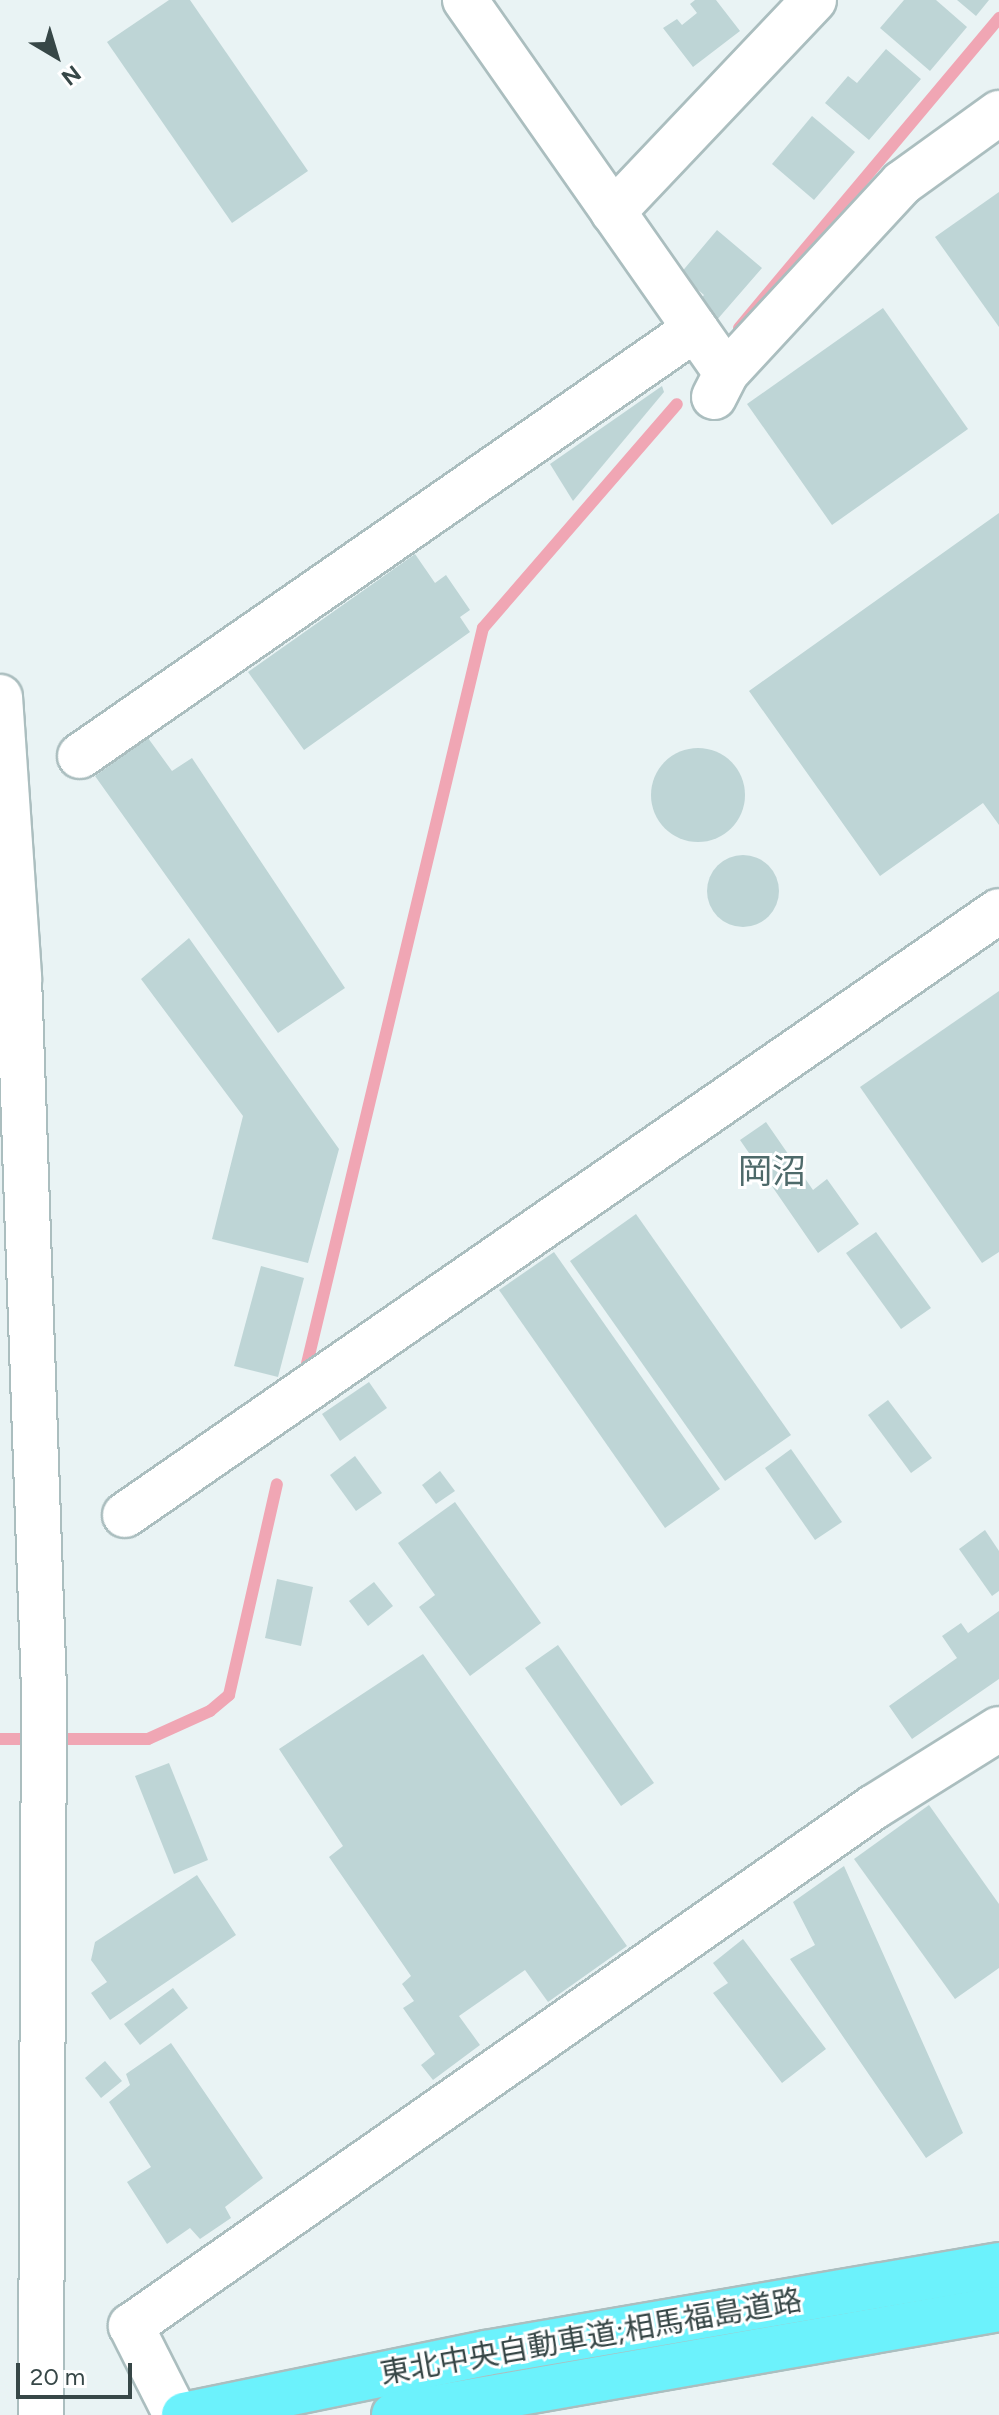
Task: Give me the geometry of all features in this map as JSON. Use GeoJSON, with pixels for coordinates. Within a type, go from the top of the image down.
{"type":"FeatureCollection","features":[{"type":"Feature","properties":{"kind":"highway"},"geometry":{"type":"LineString","coordinates":[[587,2335],[999,2235]]}},
{"type":"Feature","properties":{"kind":"highway","name":"東北中央自動車道;相馬福島道路"},"geometry":{"type":"LineString","coordinates":[[184,2415],[486,2353],[999,2265]]}},
{"type":"Feature","properties":{"kind":"highway","name":"東北中央自動車道;相馬福島道路"},"geometry":{"type":"LineString","coordinates":[[394,2415],[501,2393],[999,2309]]}},
{"type":"Feature","properties":{"kind":"street"},"geometry":{"type":"LineString","coordinates":[[465,0],[695,329],[720,385],[902,183],[999,113]]}},
{"type":"Feature","properties":{"kind":"street"},"geometry":{"type":"LineString","coordinates":[[613,212],[814,0]]}},
{"type":"Feature","properties":{"kind":"street"},"geometry":{"type":"LineString","coordinates":[[80,756],[695,329]]}},
{"type":"Feature","properties":{"kind":"street"},"geometry":{"type":"LineString","coordinates":[[0,697],[19,978],[44,1690],[41,2415]]}},
{"type":"Feature","properties":{"kind":"street"},"geometry":{"type":"LineString","coordinates":[[125,1515],[999,911]]}},
{"type":"Feature","properties":{"kind":"street"},"geometry":{"type":"LineString","coordinates":[[176,2415],[131,2326],[874,1807],[999,1729]]}},
{"type":"Feature","properties":{"kind":"building"},"geometry":{"type":"Polygon","coordinates":[[[169,0],[190,0],[308,171],[232,223],[107,42],[169,0]]]}},
{"type":"Feature","properties":{"kind":"building"},"geometry":{"type":"Polygon","coordinates":[[[695,0],[716,0],[740,31],[693,67],[663,28],[677,19],[682,25],[697,13],[690,4],[695,0]]]}},
{"type":"Feature","properties":{"kind":"building"},"geometry":{"type":"Polygon","coordinates":[[[904,0],[936,0],[967,27],[930,71],[880,28],[904,0]]]}},
{"type":"Feature","properties":{"kind":"building"},"geometry":{"type":"Polygon","coordinates":[[[957,0],[989,0],[976,16],[957,0]]]}},
{"type":"Feature","properties":{"kind":"building"},"geometry":{"type":"Polygon","coordinates":[[[886,49],[921,79],[869,140],[825,103],[848,76],[857,83],[886,49]]]}},
{"type":"Feature","properties":{"kind":"building"},"geometry":{"type":"Polygon","coordinates":[[[812,116],[855,152],[814,200],[772,164],[812,116]]]}},
{"type":"Feature","properties":{"kind":"building"},"geometry":{"type":"Polygon","coordinates":[[[999,192],[999,327],[935,237],[999,192]]]}},
{"type":"Feature","properties":{"kind":"building"},"geometry":{"type":"Polygon","coordinates":[[[717,230],[762,268],[716,321],[696,304],[704,295],[680,274],[717,230]]]}},
{"type":"Feature","properties":{"kind":"building"},"geometry":{"type":"Polygon","coordinates":[[[883,308],[968,429],[832,525],[747,404],[883,308]]]}},
{"type":"Feature","properties":{"kind":"building"},"geometry":{"type":"Polygon","coordinates":[[[662,386],[664,392],[573,501],[550,464],[662,386]]]}},
{"type":"Feature","properties":{"kind":"building"},"geometry":{"type":"Polygon","coordinates":[[[999,513],[999,825],[983,803],[880,876],[749,691],[999,513]]]}},
{"type":"Feature","properties":{"kind":"building"},"geometry":{"type":"Polygon","coordinates":[[[415,554],[435,583],[446,575],[470,610],[460,617],[470,632],[304,750],[248,672],[415,554]]]}},
{"type":"Feature","properties":{"kind":"building"},"geometry":{"type":"Polygon","coordinates":[[[148,738],[172,771],[192,758],[345,988],[278,1033],[95,776],[148,738]]]}},
{"type":"Feature","properties":{"kind":"building"},"geometry":{"type":"Polygon","coordinates":[[[698,748],[716,752],[731,762],[741,777],[745,795],[741,813],[731,828],[716,838],[698,842],[680,838],[665,828],[655,813],[651,795],[655,777],[665,762],[680,752],[698,748]]]}},
{"type":"Feature","properties":{"kind":"building"},"geometry":{"type":"Polygon","coordinates":[[[743,855],[763,861],[773,871],[779,891],[773,911],[763,921],[743,927],[723,921],[713,911],[707,891],[713,871],[723,861],[743,855]]]}},
{"type":"Feature","properties":{"kind":"building"},"geometry":{"type":"Polygon","coordinates":[[[189,938],[339,1149],[308,1263],[212,1239],[243,1116],[141,979],[189,938]]]}},
{"type":"Feature","properties":{"kind":"building"},"geometry":{"type":"Polygon","coordinates":[[[999,991],[999,1252],[982,1263],[860,1087],[999,991]]]}},
{"type":"Feature","properties":{"kind":"building"},"geometry":{"type":"Polygon","coordinates":[[[766,1122],[813,1190],[827,1179],[859,1224],[818,1253],[740,1140],[766,1122]]]}},
{"type":"Feature","properties":{"kind":"building"},"geometry":{"type":"Polygon","coordinates":[[[636,1214],[791,1435],[725,1481],[570,1261],[636,1214]]]}},
{"type":"Feature","properties":{"kind":"building"},"geometry":{"type":"Polygon","coordinates":[[[876,1232],[931,1308],[901,1329],[846,1253],[876,1232]]]}},
{"type":"Feature","properties":{"kind":"building"},"geometry":{"type":"Polygon","coordinates":[[[554,1252],[720,1489],[665,1528],[499,1290],[554,1252]]]}},
{"type":"Feature","properties":{"kind":"building"},"geometry":{"type":"Polygon","coordinates":[[[261,1266],[304,1278],[278,1377],[234,1366],[261,1266]]]}},
{"type":"Feature","properties":{"kind":"building"},"geometry":{"type":"Polygon","coordinates":[[[369,1382],[387,1408],[340,1441],[322,1414],[369,1382]]]}},
{"type":"Feature","properties":{"kind":"building"},"geometry":{"type":"Polygon","coordinates":[[[888,1400],[932,1458],[911,1473],[868,1415],[888,1400]]]}},
{"type":"Feature","properties":{"kind":"building"},"geometry":{"type":"Polygon","coordinates":[[[791,1449],[842,1522],[815,1540],[765,1468],[791,1449]]]}},
{"type":"Feature","properties":{"kind":"building"},"geometry":{"type":"Polygon","coordinates":[[[355,1456],[382,1493],[356,1511],[330,1475],[355,1456]]]}},
{"type":"Feature","properties":{"kind":"building"},"geometry":{"type":"Polygon","coordinates":[[[440,1471],[455,1491],[436,1504],[422,1485],[440,1471]]]}},
{"type":"Feature","properties":{"kind":"building"},"geometry":{"type":"Polygon","coordinates":[[[455,1502],[541,1623],[470,1676],[419,1607],[435,1595],[398,1543],[455,1502]]]}},
{"type":"Feature","properties":{"kind":"building"},"geometry":{"type":"Polygon","coordinates":[[[985,1530],[999,1551],[999,1591],[992,1596],[959,1549],[985,1530]]]}},
{"type":"Feature","properties":{"kind":"building"},"geometry":{"type":"Polygon","coordinates":[[[277,1579],[313,1587],[301,1646],[265,1638],[277,1579]]]}},
{"type":"Feature","properties":{"kind":"building"},"geometry":{"type":"Polygon","coordinates":[[[374,1582],[393,1606],[368,1626],[349,1601],[374,1582]]]}},
{"type":"Feature","properties":{"kind":"building"},"geometry":{"type":"Polygon","coordinates":[[[999,1611],[999,1679],[912,1739],[889,1706],[957,1658],[942,1636],[961,1623],[968,1633],[999,1611]]]}},
{"type":"Feature","properties":{"kind":"building"},"geometry":{"type":"Polygon","coordinates":[[[558,1645],[654,1783],[621,1806],[525,1668],[558,1645]]]}},
{"type":"Feature","properties":{"kind":"building"},"geometry":{"type":"Polygon","coordinates":[[[423,1654],[627,1946],[548,2002],[525,1970],[459,2016],[480,2045],[433,2080],[421,2065],[435,2054],[403,2008],[414,2001],[402,1984],[411,1976],[329,1857],[343,1846],[279,1749],[423,1654]]]}},
{"type":"Feature","properties":{"kind":"building"},"geometry":{"type":"Polygon","coordinates":[[[169,1763],[208,1860],[174,1874],[135,1776],[169,1763]]]}},
{"type":"Feature","properties":{"kind":"building"},"geometry":{"type":"Polygon","coordinates":[[[929,1805],[999,1904],[999,1968],[955,1999],[854,1859],[929,1805]]]}},
{"type":"Feature","properties":{"kind":"building"},"geometry":{"type":"Polygon","coordinates":[[[844,1866],[963,2133],[926,2158],[790,1959],[815,1945],[793,1902],[844,1866]]]}},
{"type":"Feature","properties":{"kind":"building"},"geometry":{"type":"Polygon","coordinates":[[[197,1875],[236,1935],[110,2020],[91,1993],[107,1982],[91,1960],[95,1942],[197,1875]]]}},
{"type":"Feature","properties":{"kind":"building"},"geometry":{"type":"Polygon","coordinates":[[[743,1939],[826,2049],[782,2083],[713,1993],[728,1983],[713,1963],[743,1939]]]}},
{"type":"Feature","properties":{"kind":"building"},"geometry":{"type":"Polygon","coordinates":[[[173,1988],[188,2008],[140,2045],[124,2024],[173,1988]]]}},
{"type":"Feature","properties":{"kind":"building"},"geometry":{"type":"Polygon","coordinates":[[[171,2043],[263,2178],[225,2207],[231,2218],[200,2239],[190,2228],[167,2244],[127,2182],[151,2167],[109,2102],[130,2085],[126,2074],[171,2043]]]}},
{"type":"Feature","properties":{"kind":"building"},"geometry":{"type":"Polygon","coordinates":[[[105,2061],[122,2081],[101,2098],[85,2078],[105,2061]]]}},
{"type":"Feature","properties":{"kind":"waterway"},"geometry":{"type":"LineString","coordinates":[[739,328],[999,18]]}},
{"type":"Feature","properties":{"kind":"waterway"},"geometry":{"type":"LineString","coordinates":[[305,1372],[483,628],[677,404]]}},
{"type":"Feature","properties":{"kind":"waterway"},"geometry":{"type":"LineString","coordinates":[[0,1739],[148,1739],[210,1711],[229,1695],[277,1484]]}},
{"type":"Feature","properties":{"kind":"district","name":"岡沼"},"geometry":{"type":"Point","coordinates":[772,1172]}}]}
